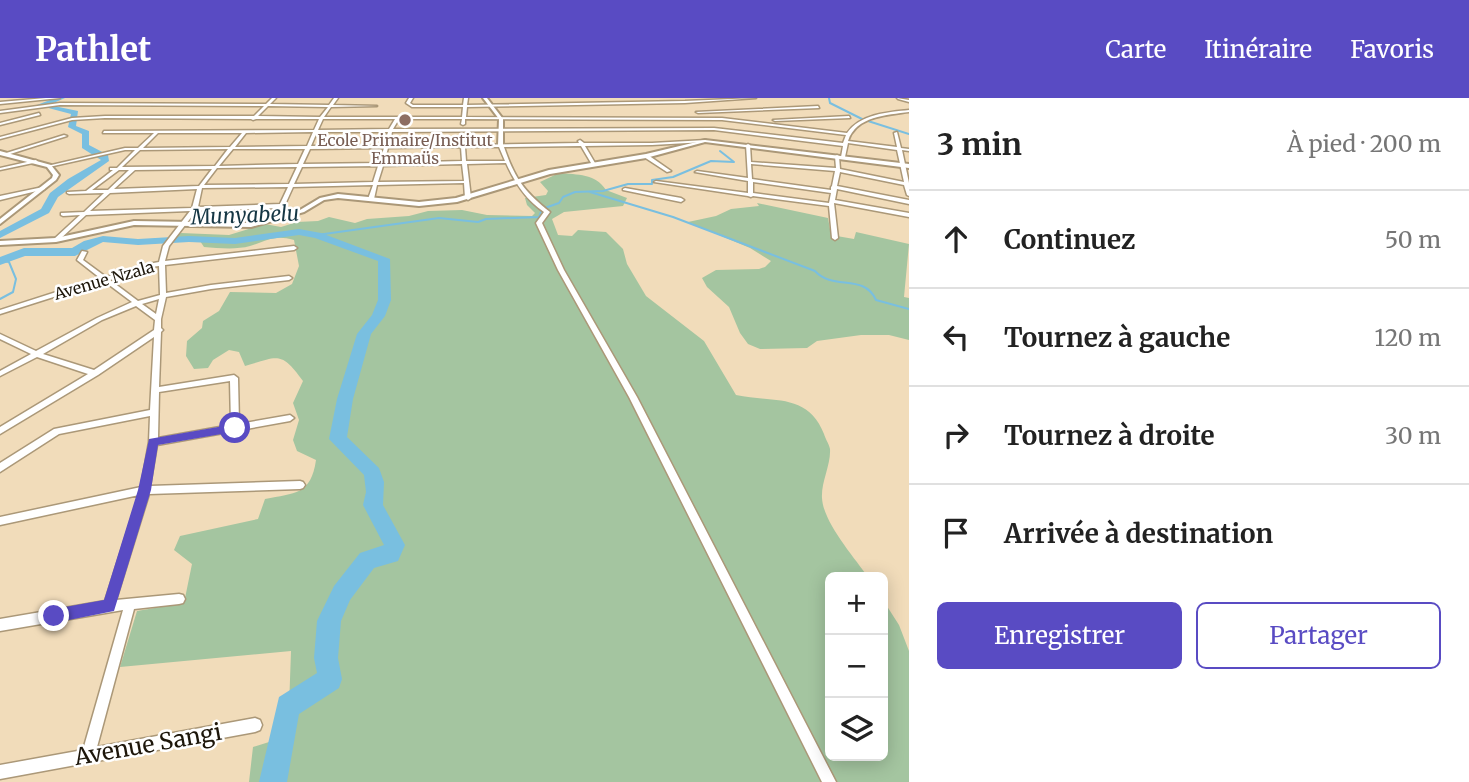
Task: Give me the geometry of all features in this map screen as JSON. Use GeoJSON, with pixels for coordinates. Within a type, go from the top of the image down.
{"type":"FeatureCollection","features":[{"type":"Feature","properties":{"kind":"street"},"geometry":{"type":"LineString","coordinates":[[0,101],[58,98]]}},
{"type":"Feature","properties":{"kind":"street"},"geometry":{"type":"LineString","coordinates":[[95,125],[132,98]]}},
{"type":"Feature","properties":{"kind":"street"},"geometry":{"type":"LineString","coordinates":[[87,192],[197,98]]}},
{"type":"Feature","properties":{"kind":"street"},"geometry":{"type":"LineString","coordinates":[[109,606],[145,490],[153,442],[158,319],[163,296],[162,263],[169,241],[195,208],[200,187],[274,98]]}},
{"type":"Feature","properties":{"kind":"street"},"geometry":{"type":"LineString","coordinates":[[276,218],[322,117],[336,98]]}},
{"type":"Feature","properties":{"kind":"street"},"geometry":{"type":"LineString","coordinates":[[411,98],[408,103],[412,106],[466,108],[752,98]]}},
{"type":"Feature","properties":{"kind":"street"},"geometry":{"type":"LineString","coordinates":[[466,98],[461,145],[468,198]]}},
{"type":"Feature","properties":{"kind":"street"},"geometry":{"type":"LineString","coordinates":[[485,98],[501,119],[501,145],[518,183],[547,212],[539,223],[561,270],[633,397],[829,782]]}},
{"type":"Feature","properties":{"kind":"street"},"geometry":{"type":"LineString","coordinates":[[555,98],[561,104],[593,163]]}},
{"type":"Feature","properties":{"kind":"street"},"geometry":{"type":"LineString","coordinates":[[595,98],[607,104],[619,119],[652,144]]}},
{"type":"Feature","properties":{"kind":"street"},"geometry":{"type":"LineString","coordinates":[[646,98],[702,141]]}},
{"type":"Feature","properties":{"kind":"street"},"geometry":{"type":"LineString","coordinates":[[678,98],[706,118]]}},
{"type":"Feature","properties":{"kind":"street"},"geometry":{"type":"LineString","coordinates":[[899,98],[908,100]]}},
{"type":"Feature","properties":{"kind":"street"},"geometry":{"type":"LineString","coordinates":[[710,99],[738,120]]}},
{"type":"Feature","properties":{"kind":"street"},"geometry":{"type":"LineString","coordinates":[[0,112],[48,105],[375,106]]}},
{"type":"Feature","properties":{"kind":"street"},"geometry":{"type":"LineString","coordinates":[[698,112],[818,107]]}},
{"type":"Feature","properties":{"kind":"street"},"geometry":{"type":"LineString","coordinates":[[835,238],[833,189],[848,134],[854,127],[869,120],[908,112]]}},
{"type":"Feature","properties":{"kind":"street"},"geometry":{"type":"LineString","coordinates":[[0,124],[39,114]]}},
{"type":"Feature","properties":{"kind":"street"},"geometry":{"type":"LineString","coordinates":[[27,117],[50,124]]}},
{"type":"Feature","properties":{"kind":"street"},"geometry":{"type":"LineString","coordinates":[[0,138],[75,118],[105,117],[570,120],[706,118],[771,123],[848,134]]}},
{"type":"Feature","properties":{"kind":"street"},"geometry":{"type":"LineString","coordinates":[[371,199],[391,130],[398,117]]}},
{"type":"Feature","properties":{"kind":"street"},"geometry":{"type":"LineString","coordinates":[[749,121],[849,117]]}},
{"type":"Feature","properties":{"kind":"street"},"geometry":{"type":"LineString","coordinates":[[763,147],[771,123]]}},
{"type":"Feature","properties":{"kind":"street"},"geometry":{"type":"LineString","coordinates":[[25,130],[49,141]]}},
{"type":"Feature","properties":{"kind":"street"},"geometry":{"type":"LineString","coordinates":[[104,132],[686,130],[767,134],[909,150]]}},
{"type":"Feature","properties":{"kind":"street"},"geometry":{"type":"LineString","coordinates":[[0,132],[11,134]]}},
{"type":"Feature","properties":{"kind":"street"},"geometry":{"type":"LineString","coordinates":[[896,133],[905,165],[909,195]]}},
{"type":"Feature","properties":{"kind":"street"},"geometry":{"type":"LineString","coordinates":[[2,154],[65,136]]}},
{"type":"Feature","properties":{"kind":"street"},"geometry":{"type":"LineString","coordinates":[[0,243],[56,240],[134,223],[251,225],[302,211],[322,199],[338,196],[419,204],[468,198],[549,172],[646,156],[702,141]]}},
{"type":"Feature","properties":{"kind":"street"},"geometry":{"type":"LineString","coordinates":[[2,154],[49,166],[112,151],[138,149],[652,144],[702,141],[905,165]]}},
{"type":"Feature","properties":{"kind":"street"},"geometry":{"type":"LineString","coordinates":[[748,145],[751,196]]}},
{"type":"Feature","properties":{"kind":"street"},"geometry":{"type":"LineString","coordinates":[[646,156],[669,171]]}},
{"type":"Feature","properties":{"kind":"street"},"geometry":{"type":"LineString","coordinates":[[0,169],[36,162]]}},
{"type":"Feature","properties":{"kind":"street"},"geometry":{"type":"LineString","coordinates":[[115,169],[507,162]]}},
{"type":"Feature","properties":{"kind":"street"},"geometry":{"type":"LineString","coordinates":[[750,163],[838,170],[907,183]]}},
{"type":"Feature","properties":{"kind":"street"},"geometry":{"type":"LineString","coordinates":[[0,222],[56,175],[49,166]]}},
{"type":"Feature","properties":{"kind":"street"},"geometry":{"type":"LineString","coordinates":[[56,240],[133,169]]}},
{"type":"Feature","properties":{"kind":"street"},"geometry":{"type":"LineString","coordinates":[[697,172],[833,189],[909,202]]}},
{"type":"Feature","properties":{"kind":"street"},"geometry":{"type":"LineString","coordinates":[[69,194],[200,187],[465,183]]}},
{"type":"Feature","properties":{"kind":"street"},"geometry":{"type":"LineString","coordinates":[[656,183],[751,196],[832,203],[909,215]]}},
{"type":"Feature","properties":{"kind":"street"},"geometry":{"type":"LineString","coordinates":[[677,209],[687,187]]}},
{"type":"Feature","properties":{"kind":"street"},"geometry":{"type":"LineString","coordinates":[[0,198],[43,188]]}},
{"type":"Feature","properties":{"kind":"street"},"geometry":{"type":"LineString","coordinates":[[625,189],[681,200]]}},
{"type":"Feature","properties":{"kind":"street"},"geometry":{"type":"LineString","coordinates":[[63,214],[280,206]]}},
{"type":"Feature","properties":{"kind":"street","name":"Avenue Nzala"},"geometry":{"type":"LineString","coordinates":[[0,312],[162,263],[294,248]]}},
{"type":"Feature","properties":{"kind":"street"},"geometry":{"type":"LineString","coordinates":[[84,252],[80,260],[158,319]]}},
{"type":"Feature","properties":{"kind":"street"},"geometry":{"type":"LineString","coordinates":[[0,374],[107,315],[136,304],[163,296],[289,278]]}},
{"type":"Feature","properties":{"kind":"street"},"geometry":{"type":"LineString","coordinates":[[0,431],[159,330]]}},
{"type":"Feature","properties":{"kind":"street"},"geometry":{"type":"LineString","coordinates":[[0,336],[38,355],[95,373]]}},
{"type":"Feature","properties":{"kind":"street"},"geometry":{"type":"LineString","coordinates":[[156,390],[234,378],[235,428]]}},
{"type":"Feature","properties":{"kind":"street"},"geometry":{"type":"LineString","coordinates":[[0,468],[57,431],[153,412]]}},
{"type":"Feature","properties":{"kind":"street"},"geometry":{"type":"LineString","coordinates":[[153,442],[290,418]]}},
{"type":"Feature","properties":{"kind":"street"},"geometry":{"type":"LineString","coordinates":[[0,521],[145,490],[300,485]]}},
{"type":"Feature","properties":{"kind":"street"},"geometry":{"type":"LineString","coordinates":[[0,625],[109,606],[179,599]]}},
{"type":"Feature","properties":{"kind":"street"},"geometry":{"type":"LineString","coordinates":[[88,755],[130,604]]}},
{"type":"Feature","properties":{"kind":"street","name":"Avenue Sangi"},"geometry":{"type":"LineString","coordinates":[[0,772],[255,725]]}},
{"type":"Feature","properties":{"kind":"green space"},"geometry":{"type":"Polygon","coordinates":[[[559,173],[579,175],[597,180],[606,190],[627,198],[623,206],[564,212],[552,219],[558,235],[572,236],[578,230],[606,232],[623,249],[627,264],[646,296],[704,341],[736,395],[798,405],[817,421],[830,449],[822,492],[824,507],[840,539],[864,572],[825,572],[825,761],[888,761],[888,608],[899,625],[909,651],[909,782],[249,782],[253,747],[288,736],[291,651],[120,667],[137,611],[184,603],[192,564],[174,550],[180,536],[258,519],[265,499],[293,493],[306,486],[316,460],[297,451],[293,440],[299,420],[293,403],[303,381],[284,360],[272,358],[245,366],[239,352],[229,350],[213,360],[208,368],[194,369],[186,356],[187,341],[202,328],[203,321],[219,311],[230,292],[276,293],[292,284],[299,266],[294,240],[276,238],[245,247],[227,248],[204,247],[200,241],[176,237],[181,233],[229,235],[265,224],[281,227],[329,217],[355,223],[428,211],[462,210],[487,215],[532,216],[535,213],[527,205],[525,198],[546,195],[548,191],[540,182],[559,173]]]}},
{"type":"Feature","properties":{"kind":"green space"},"geometry":{"type":"Polygon","coordinates":[[[757,203],[828,218],[831,235],[854,239],[856,232],[909,244],[904,297],[909,298],[909,340],[889,335],[861,335],[817,341],[807,348],[760,349],[748,344],[729,307],[707,287],[702,278],[716,270],[759,269],[771,261],[750,248],[688,222],[716,216],[731,209],[759,206],[757,203]]]}},
{"type":"Feature","properties":{"kind":"waterway","name":"Munyabelu"},"geometry":{"type":"LineString","coordinates":[[0,235],[45,211],[54,195],[71,181],[105,161],[105,157],[85,146],[86,133],[72,127],[75,113],[41,105],[62,98]]}},
{"type":"Feature","properties":{"kind":"waterway"},"geometry":{"type":"LineString","coordinates":[[829,98],[830,103],[864,120]]}},
{"type":"Feature","properties":{"kind":"waterway"},"geometry":{"type":"LineString","coordinates":[[868,121],[909,134]]}},
{"type":"Feature","properties":{"kind":"waterway"},"geometry":{"type":"LineString","coordinates":[[317,235],[439,218],[478,222],[486,219],[539,217],[542,209],[559,203],[563,197],[575,192],[603,191],[628,184],[652,184],[652,180],[673,177],[711,161],[734,162],[720,151]]}},
{"type":"Feature","properties":{"kind":"waterway"},"geometry":{"type":"LineString","coordinates":[[590,192],[673,217],[815,271],[830,280],[856,284],[871,292],[876,300],[909,309]]}},
{"type":"Feature","properties":{"kind":"waterway","name":"Munyabelu"},"geometry":{"type":"LineString","coordinates":[[0,261],[24,252],[75,252],[88,243],[103,239],[138,242],[189,239],[235,241],[299,232],[317,235],[384,259],[386,293],[383,307],[364,334],[345,399],[338,439],[362,460],[372,473],[375,482],[373,505],[395,545],[391,554],[367,560],[342,593],[329,621],[326,658],[330,679],[288,706],[273,782]]}},
{"type":"Feature","properties":{"kind":"waterway"},"geometry":{"type":"LineString","coordinates":[[0,299],[13,292],[16,279],[9,262],[3,261]]}},
{"type":"Feature","properties":{"kind":"place","name":"Ecole Primaire/Institut Emmaüs"},"geometry":{"type":"Point","coordinates":[405,120]}},
{"type":"Feature","properties":{"kind":"route"},"geometry":{"type":"LineString","coordinates":[[54,616],[109,606],[145,490],[153,442],[235,428]]}}]}
